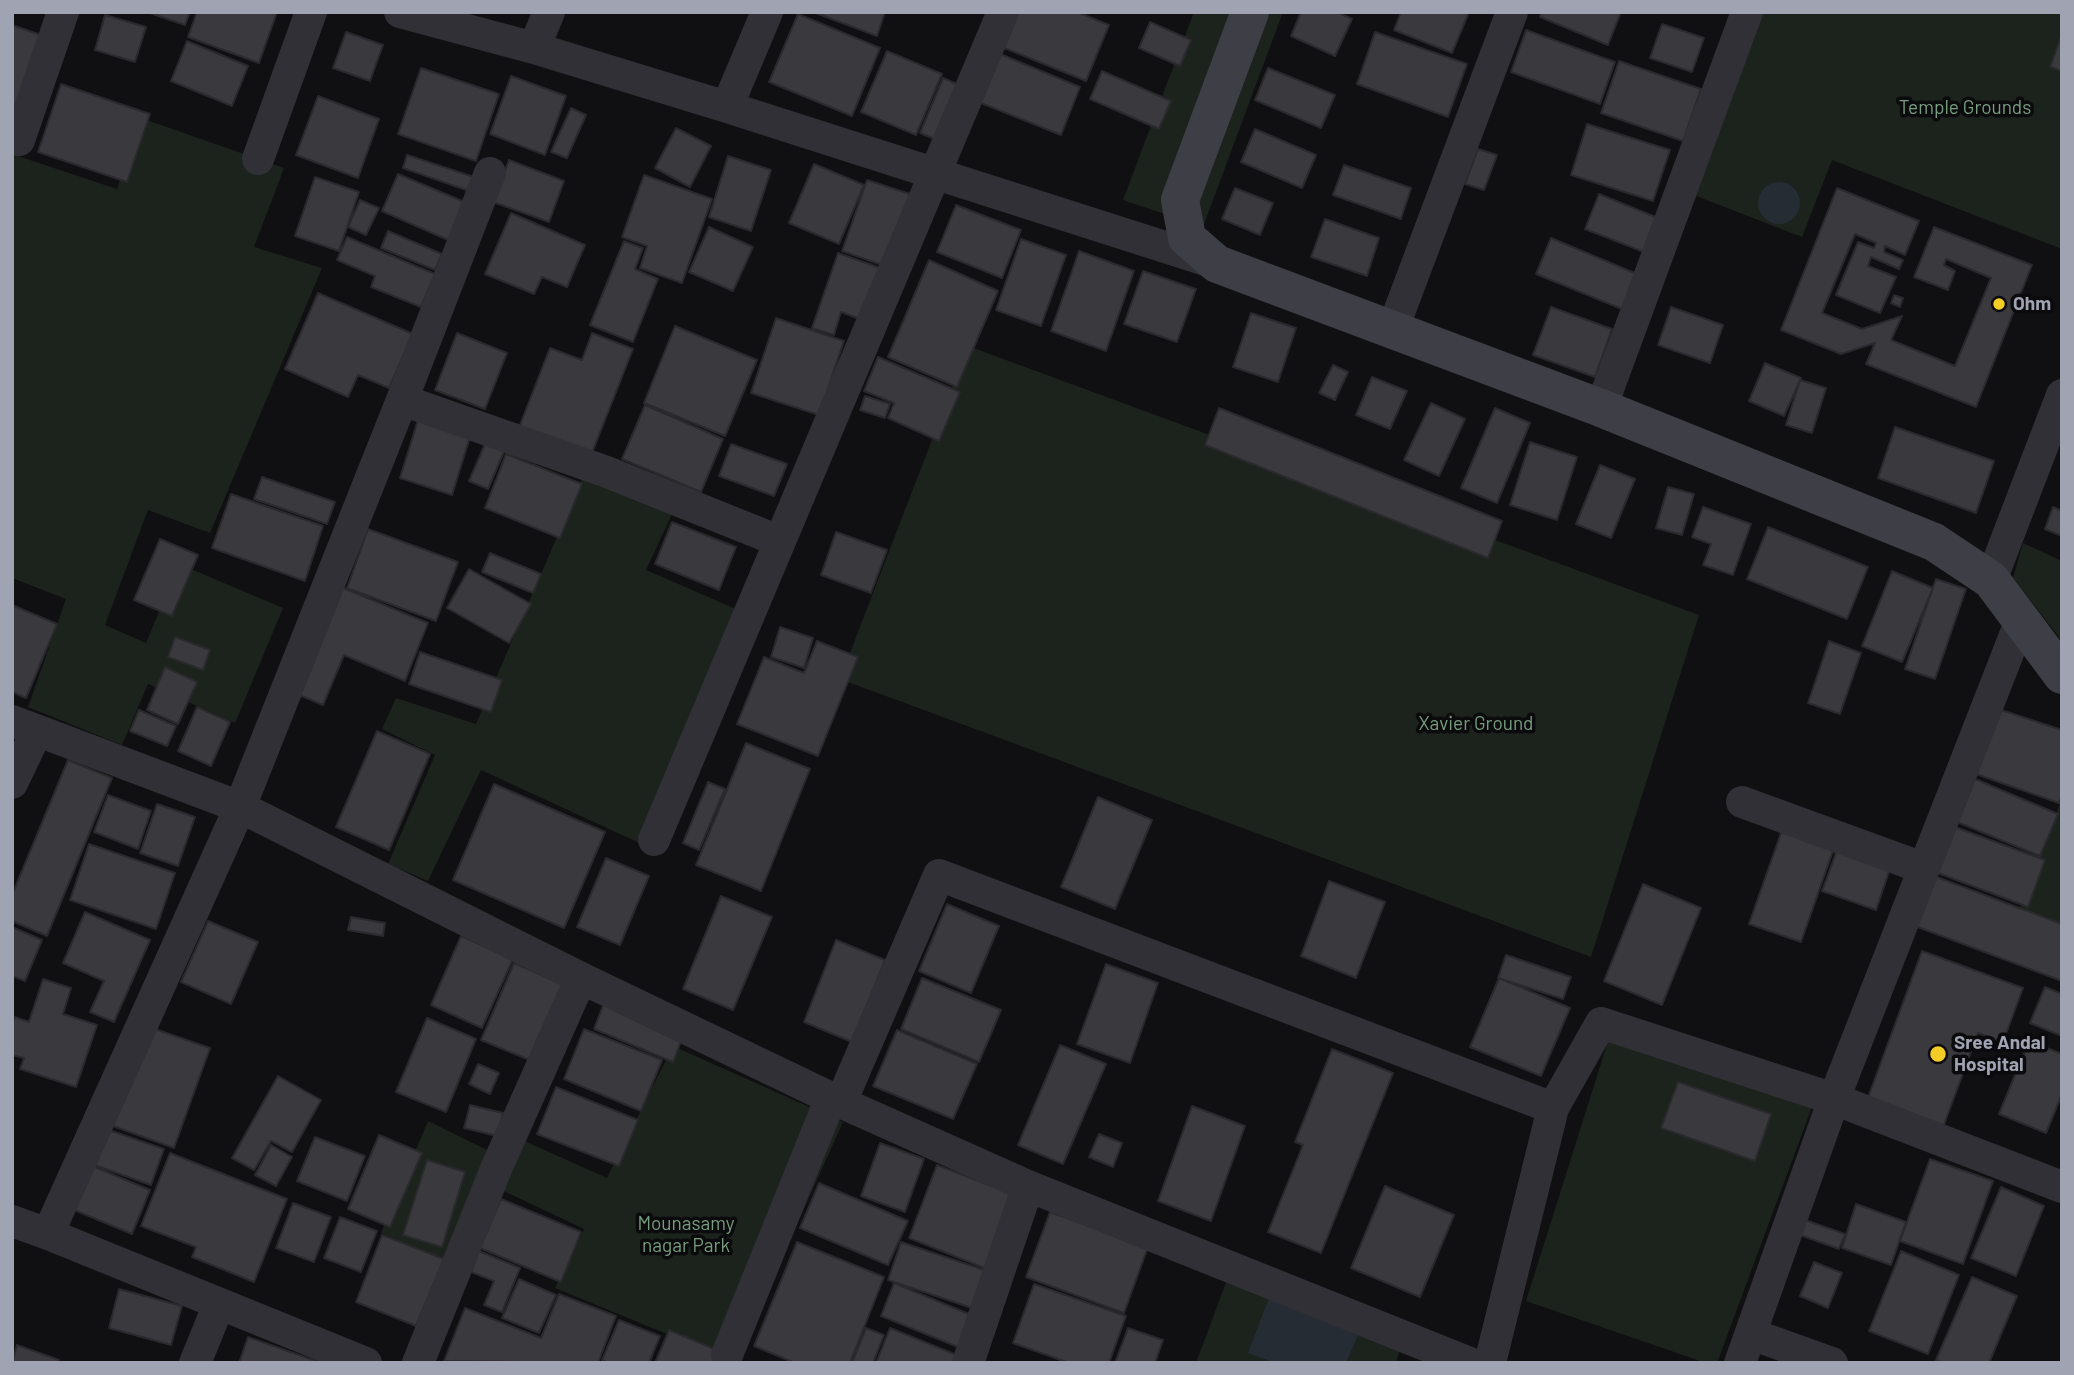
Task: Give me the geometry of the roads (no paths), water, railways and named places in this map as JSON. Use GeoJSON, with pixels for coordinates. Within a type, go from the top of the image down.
{"type":"FeatureCollection","features":[{"type":"Feature","properties":{"kind":"street"},"geometry":{"type":"LineString","coordinates":[[19,140],[63,12]]}},
{"type":"Feature","properties":{"kind":"street"},"geometry":{"type":"LineString","coordinates":[[258,159],[311,12]]}},
{"type":"Feature","properties":{"kind":"street"},"geometry":{"type":"LineString","coordinates":[[400,12],[534,48],[727,107],[1217,264],[1601,408],[1934,542],[1991,580],[2062,676]]}},
{"type":"Feature","properties":{"kind":"street"},"geometry":{"type":"LineString","coordinates":[[534,48],[549,12]]}},
{"type":"Feature","properties":{"kind":"street"},"geometry":{"type":"LineString","coordinates":[[727,107],[767,12]]}},
{"type":"Feature","properties":{"kind":"street"},"geometry":{"type":"LineString","coordinates":[[654,840],[1003,12]]}},
{"type":"Feature","properties":{"kind":"street"},"geometry":{"type":"LineString","coordinates":[[1217,264],[1187,238],[1180,200],[1250,12]]}},
{"type":"Feature","properties":{"kind":"street"},"geometry":{"type":"LineString","coordinates":[[1392,331],[1512,12]]}},
{"type":"Feature","properties":{"kind":"street"},"geometry":{"type":"LineString","coordinates":[[1601,408],[1747,12]]}},
{"type":"Feature","properties":{"kind":"street"},"geometry":{"type":"LineString","coordinates":[[48,1234],[240,807],[490,173]]}},
{"type":"Feature","properties":{"kind":"street"},"geometry":{"type":"LineString","coordinates":[[1991,580],[2062,395]]}},
{"type":"Feature","properties":{"kind":"street"},"geometry":{"type":"LineString","coordinates":[[402,400],[607,472],[779,541]]}},
{"type":"Feature","properties":{"kind":"street"},"geometry":{"type":"LineString","coordinates":[[1740,1363],[1834,1099],[2021,620]]}},
{"type":"Feature","properties":{"kind":"street"},"geometry":{"type":"LineString","coordinates":[[12,783],[25,726],[240,807],[581,978],[836,1100],[1028,1186],[1470,1363]]}},
{"type":"Feature","properties":{"kind":"street"},"geometry":{"type":"LineString","coordinates":[[1742,802],[1923,868]]}},
{"type":"Feature","properties":{"kind":"street"},"geometry":{"type":"LineString","coordinates":[[727,1355],[836,1100],[939,875],[1553,1108]]}},
{"type":"Feature","properties":{"kind":"street"},"geometry":{"type":"LineString","coordinates":[[418,1363],[496,1169],[581,978]]}},
{"type":"Feature","properties":{"kind":"street"},"geometry":{"type":"LineString","coordinates":[[1490,1363],[1553,1108],[1601,1023],[1834,1099],[2062,1187]]}},
{"type":"Feature","properties":{"kind":"street"},"geometry":{"type":"LineString","coordinates":[[968,1363],[1028,1186]]}},
{"type":"Feature","properties":{"kind":"street"},"geometry":{"type":"LineString","coordinates":[[12,1221],[366,1363]]}},
{"type":"Feature","properties":{"kind":"street"},"geometry":{"type":"LineString","coordinates":[[195,1363],[219,1304]]}},
{"type":"Feature","properties":{"kind":"street"},"geometry":{"type":"LineString","coordinates":[[1751,1334],[1832,1363]]}},
{"type":"Feature","properties":{"kind":"place","name":"Ohm"},"geometry":{"type":"Point","coordinates":[1999,304]}},
{"type":"Feature","properties":{"kind":"place","name":"Sree Andal Hospital"},"geometry":{"type":"Point","coordinates":[1938,1054]}},
{"type":"Feature","properties":{"kind":"park label","name":"Temple Grounds"},"geometry":{"type":"Point","coordinates":[1965,108]}},
{"type":"Feature","properties":{"kind":"park label","name":"Xavier Ground"},"geometry":{"type":"Point","coordinates":[1476,724]}},
{"type":"Feature","properties":{"kind":"park label","name":"Mounasamy nagar Park"},"geometry":{"type":"Point","coordinates":[686,1235]}}]}
